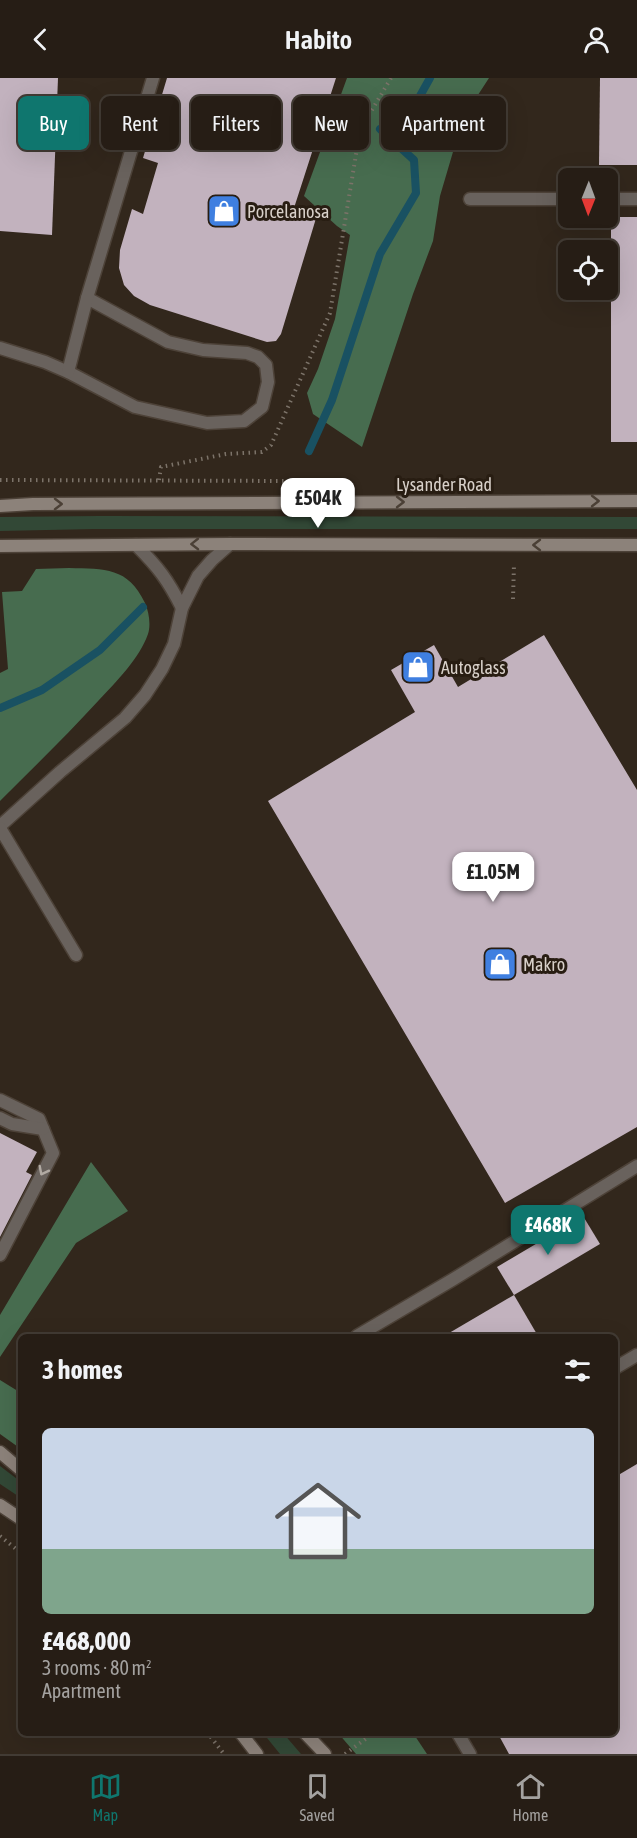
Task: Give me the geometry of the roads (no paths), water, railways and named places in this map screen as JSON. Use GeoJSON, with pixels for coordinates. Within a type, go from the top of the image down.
{"type":"FeatureCollection","features":[{"type":"Feature","properties":{"kind":"street","name":"Lysander Road"},"geometry":{"type":"LineString","coordinates":[[0,506],[637,501]]}},
{"type":"Feature","properties":{"kind":"street"},"geometry":{"type":"LineString","coordinates":[[0,546],[230,543],[637,545]]}},
{"type":"Feature","properties":{"kind":"street"},"geometry":{"type":"LineString","coordinates":[[0,1452],[18,1467]]}},
{"type":"Feature","properties":{"kind":"street"},"geometry":{"type":"LineString","coordinates":[[0,1504],[18,1517]]}},
{"type":"Feature","properties":{"kind":"street"},"geometry":{"type":"LineString","coordinates":[[243,1736],[257,1754]]}},
{"type":"Feature","properties":{"kind":"street"},"geometry":{"type":"LineString","coordinates":[[308,1736],[325,1754]]}},
{"type":"Feature","properties":{"kind":"lane"},"geometry":{"type":"LineString","coordinates":[[68,372],[87,298],[153,78]]}},
{"type":"Feature","properties":{"kind":"lane"},"geometry":{"type":"LineString","coordinates":[[470,199],[558,199]]}},
{"type":"Feature","properties":{"kind":"lane"},"geometry":{"type":"LineString","coordinates":[[618,199],[637,200]]}},
{"type":"Feature","properties":{"kind":"lane"},"geometry":{"type":"LineString","coordinates":[[0,348],[68,372],[135,407],[207,423],[244,421],[262,407],[268,382],[266,365],[258,357],[247,353],[203,350],[168,342],[87,298]]}},
{"type":"Feature","properties":{"kind":"lane"},"geometry":{"type":"LineString","coordinates":[[76,955],[0,827],[60,772],[125,718],[145,695],[174,645],[182,608],[198,576],[230,543]]}},
{"type":"Feature","properties":{"kind":"lane"},"geometry":{"type":"LineString","coordinates":[[136,544],[157,565],[171,585],[182,608]]}},
{"type":"Feature","properties":{"kind":"lane"},"geometry":{"type":"LineString","coordinates":[[0,1100],[39,1119],[53,1153],[0,1255]]}},
{"type":"Feature","properties":{"kind":"lane"},"geometry":{"type":"LineString","coordinates":[[0,1118],[12,1124],[43,1129]]}},
{"type":"Feature","properties":{"kind":"lane"},"geometry":{"type":"LineString","coordinates":[[360,1334],[637,1166]]}},
{"type":"Feature","properties":{"kind":"lane"},"geometry":{"type":"LineString","coordinates":[[618,1366],[637,1355]]}},
{"type":"Feature","properties":{"kind":"lane"},"geometry":{"type":"LineString","coordinates":[[459,1736],[470,1754]]}},
{"type":"Feature","properties":{"kind":"waterway"},"geometry":{"type":"LineString","coordinates":[[309,451],[332,400],[380,254],[416,193],[414,160],[380,129],[411,112],[430,78]]}},
{"type":"Feature","properties":{"kind":"waterway"},"geometry":{"type":"LineString","coordinates":[[0,708],[42,690],[100,650],[143,607]]}},
{"type":"Feature","properties":{"kind":"place","name":"Porcelanosa"},"geometry":{"type":"Point","coordinates":[224,211]}},
{"type":"Feature","properties":{"kind":"place","name":"Autoglass"},"geometry":{"type":"Point","coordinates":[418,667]}},
{"type":"Feature","properties":{"kind":"place","name":"Makro"},"geometry":{"type":"Point","coordinates":[500,964]}}]}
